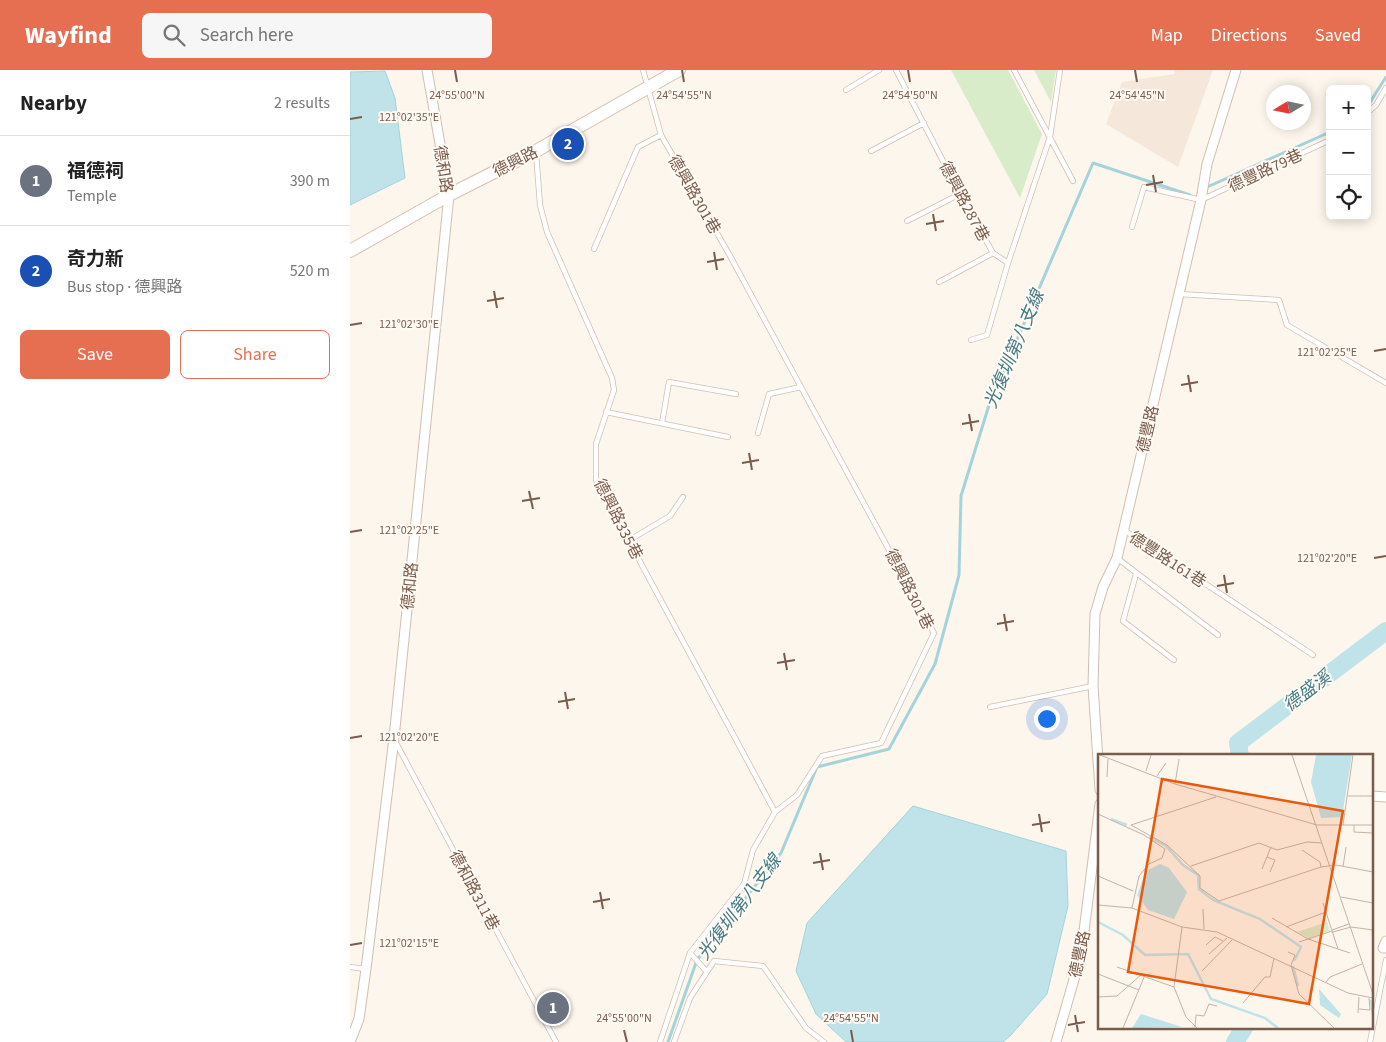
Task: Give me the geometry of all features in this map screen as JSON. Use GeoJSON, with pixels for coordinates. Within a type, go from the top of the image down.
{"type":"FeatureCollection","features":[{"type":"Feature","properties":{"kind":"main road","name":"德興路"},"geometry":{"type":"LineString","coordinates":[[350,251],[449,195],[536,151],[679,70]]}},
{"type":"Feature","properties":{"kind":"street","name":"德和路"},"geometry":{"type":"LineString","coordinates":[[350,1042],[359,1019],[394,738],[449,195],[427,70]]}},
{"type":"Feature","properties":{"kind":"street","name":"德豐路"},"geometry":{"type":"LineString","coordinates":[[1098,760],[1093,686],[1095,614],[1103,587],[1117,558],[1201,200],[1207,164],[1236,70]]}},
{"type":"Feature","properties":{"kind":"street","name":"德豐路"},"geometry":{"type":"LineString","coordinates":[[1056,1042],[1081,955],[1098,820]]}},
{"type":"Feature","properties":{"kind":"lane","name":"德興路301巷"},"geometry":{"type":"LineString","coordinates":[[643,70],[661,135],[729,254],[934,633],[881,743],[822,756],[797,795],[775,812],[752,850],[744,884],[690,952],[660,1042]]}},
{"type":"Feature","properties":{"kind":"lane"},"geometry":{"type":"LineString","coordinates":[[846,90],[879,70]]}},
{"type":"Feature","properties":{"kind":"lane","name":"德興路287巷"},"geometry":{"type":"LineString","coordinates":[[896,70],[960,194],[993,252],[1008,263],[1050,138],[1060,70]]}},
{"type":"Feature","properties":{"kind":"lane"},"geometry":{"type":"LineString","coordinates":[[1014,70],[1072,181]]}},
{"type":"Feature","properties":{"kind":"lane"},"geometry":{"type":"LineString","coordinates":[[1371,110],[1376,106],[1386,88]]}},
{"type":"Feature","properties":{"kind":"lane"},"geometry":{"type":"LineString","coordinates":[[871,151],[924,123]]}},
{"type":"Feature","properties":{"kind":"lane"},"geometry":{"type":"LineString","coordinates":[[594,249],[638,147],[661,135]]}},
{"type":"Feature","properties":{"kind":"lane","name":"德豐路79巷"},"geometry":{"type":"LineString","coordinates":[[1201,200],[1326,142]]}},
{"type":"Feature","properties":{"kind":"lane","name":"德興路335巷"},"geometry":{"type":"LineString","coordinates":[[536,151],[540,205],[547,232],[612,378],[614,390],[596,444],[596,480],[775,812]]}},
{"type":"Feature","properties":{"kind":"lane"},"geometry":{"type":"LineString","coordinates":[[1132,226],[1144,187],[1201,200]]}},
{"type":"Feature","properties":{"kind":"lane"},"geometry":{"type":"LineString","coordinates":[[907,221],[960,194]]}},
{"type":"Feature","properties":{"kind":"lane"},"geometry":{"type":"LineString","coordinates":[[939,282],[993,252]]}},
{"type":"Feature","properties":{"kind":"lane"},"geometry":{"type":"LineString","coordinates":[[971,340],[986,335],[1008,263]]}},
{"type":"Feature","properties":{"kind":"lane"},"geometry":{"type":"LineString","coordinates":[[1178,294],[1279,300],[1287,325],[1386,383]]}},
{"type":"Feature","properties":{"kind":"lane"},"geometry":{"type":"LineString","coordinates":[[662,423],[670,382],[736,394]]}},
{"type":"Feature","properties":{"kind":"lane"},"geometry":{"type":"LineString","coordinates":[[758,433],[769,394],[801,387]]}},
{"type":"Feature","properties":{"kind":"lane"},"geometry":{"type":"LineString","coordinates":[[606,412],[728,437]]}},
{"type":"Feature","properties":{"kind":"lane"},"geometry":{"type":"LineString","coordinates":[[628,541],[670,516],[683,497]]}},
{"type":"Feature","properties":{"kind":"lane","name":"德豐路161巷"},"geometry":{"type":"LineString","coordinates":[[1123,530],[1313,655]]}},
{"type":"Feature","properties":{"kind":"lane"},"geometry":{"type":"LineString","coordinates":[[1117,558],[1218,636]]}},
{"type":"Feature","properties":{"kind":"lane"},"geometry":{"type":"LineString","coordinates":[[1136,574],[1123,621],[1174,660]]}},
{"type":"Feature","properties":{"kind":"lane"},"geometry":{"type":"LineString","coordinates":[[990,707],[1093,686]]}},
{"type":"Feature","properties":{"kind":"lane","name":"德和路311巷"},"geometry":{"type":"LineString","coordinates":[[394,738],[556,1042]]}},
{"type":"Feature","properties":{"kind":"lane"},"geometry":{"type":"LineString","coordinates":[[690,952],[707,972]]}},
{"type":"Feature","properties":{"kind":"lane"},"geometry":{"type":"LineString","coordinates":[[1374,1022],[1386,960]]}},
{"type":"Feature","properties":{"kind":"lane"},"geometry":{"type":"LineString","coordinates":[[674,1042],[690,998],[714,961],[764,966],[806,1028],[824,1042]]}},
{"type":"Feature","properties":{"kind":"lane"},"geometry":{"type":"LineString","coordinates":[[350,967],[366,969]]}},
{"type":"Feature","properties":{"kind":"shaded area"},"geometry":{"type":"Polygon","coordinates":[[[1175,70],[1213,70],[1178,167],[1106,124],[1122,82],[1174,74],[1175,70]]]}},
{"type":"Feature","properties":{"kind":"green space"},"geometry":{"type":"Polygon","coordinates":[[[951,70],[1008,70],[1042,134],[1020,198],[951,70]]]}},
{"type":"Feature","properties":{"kind":"green space"},"geometry":{"type":"Polygon","coordinates":[[[1034,70],[1056,70],[1051,102],[1034,70]]]}},
{"type":"Feature","properties":{"kind":"water"},"geometry":{"type":"Polygon","coordinates":[[[385,71],[395,98],[405,178],[350,205],[350,72],[385,71]]]}},
{"type":"Feature","properties":{"kind":"water"},"geometry":{"type":"Polygon","coordinates":[[[913,806],[1066,851],[1068,906],[1047,994],[1003,1042],[845,1041],[816,1014],[796,971],[807,923],[913,806]]]}},
{"type":"Feature","properties":{"kind":"building"},"geometry":{"type":"Polygon","coordinates":[[[549,1001],[560,1007],[556,1015],[545,1008],[549,1001]]]}},
{"type":"Feature","properties":{"kind":"waterway","name":"光復圳第八支線"},"geometry":{"type":"LineString","coordinates":[[1371,101],[1386,77]]}},
{"type":"Feature","properties":{"kind":"waterway","name":"光復圳第八支線"},"geometry":{"type":"LineString","coordinates":[[1205,188],[1326,134]]}},
{"type":"Feature","properties":{"kind":"waterway","name":"光復圳第八支線"},"geometry":{"type":"LineString","coordinates":[[668,1042],[697,960],[781,853],[817,767],[889,749],[935,664],[959,575],[961,496],[989,405],[1093,163],[1190,195]]}},
{"type":"Feature","properties":{"kind":"waterway","name":"德盛溪"},"geometry":{"type":"LineString","coordinates":[[1240,754],[1238,743],[1386,631]]}},
{"type":"Feature","properties":{"kind":"waterway","name":"德盛溪"},"geometry":{"type":"LineString","coordinates":[[1235,1042],[1243,1030]]}},
{"type":"Feature","properties":{"kind":"place","name":"奇力新"},"geometry":{"type":"Point","coordinates":[568,144]}},
{"type":"Feature","properties":{"kind":"place","name":"福德祠"},"geometry":{"type":"Point","coordinates":[553,1008]}}]}
